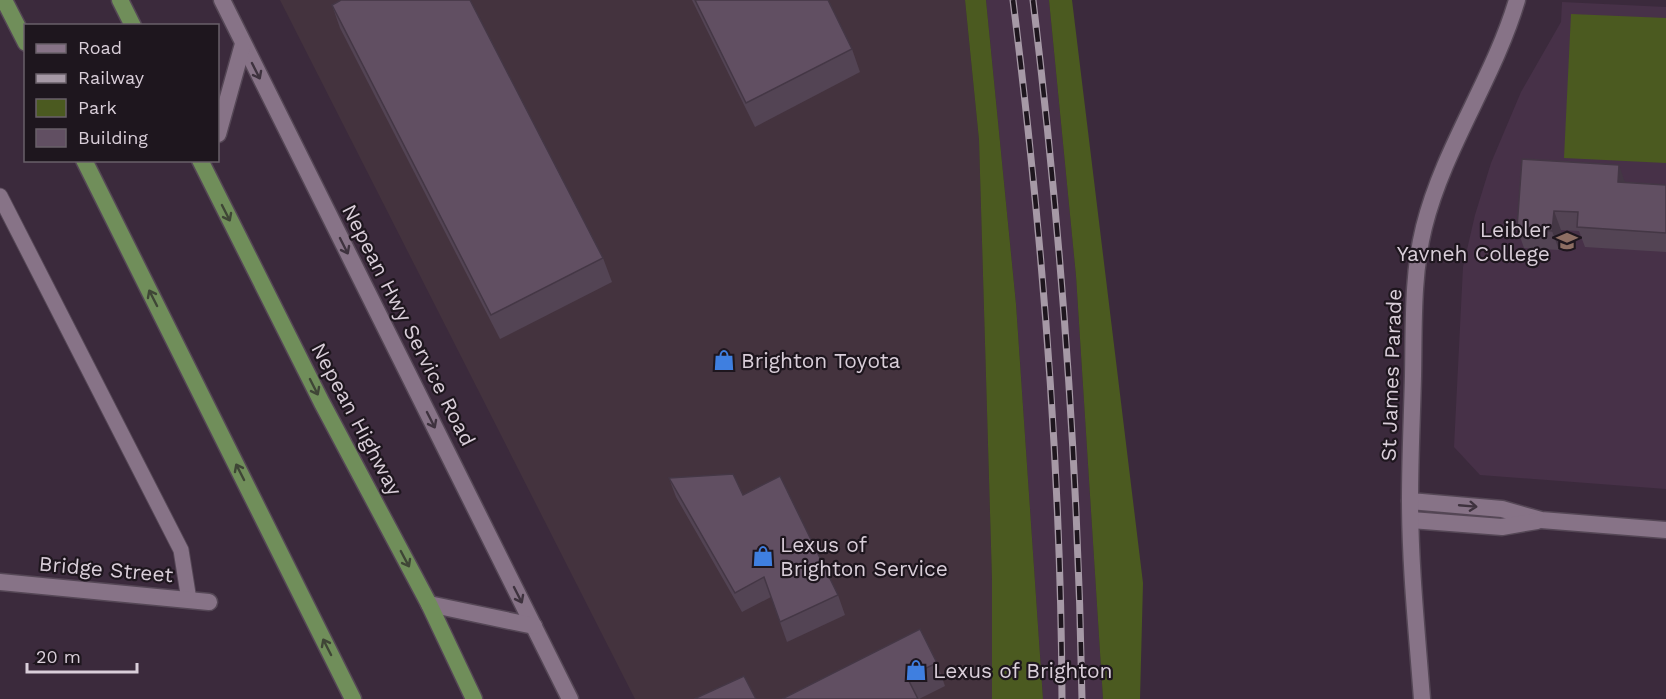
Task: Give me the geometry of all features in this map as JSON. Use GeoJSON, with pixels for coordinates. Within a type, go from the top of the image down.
{"type":"FeatureCollection","features":[{"type":"Feature","properties":{"kind":"highway"},"geometry":{"type":"LineString","coordinates":[[4,0],[24,39]]}},
{"type":"Feature","properties":{"kind":"highway"},"geometry":{"type":"LineString","coordinates":[[120,0],[132,24]]}},
{"type":"Feature","properties":{"kind":"highway"},"geometry":{"type":"LineString","coordinates":[[85,162],[353,699]]}},
{"type":"Feature","properties":{"kind":"highway","name":"Nepean Highway"},"geometry":{"type":"LineString","coordinates":[[206,165],[322,403],[429,604],[474,699]]}},
{"type":"Feature","properties":{"kind":"street","name":"Nepean Hwy Service Road"},"geometry":{"type":"LineString","coordinates":[[222,0],[570,699]]}},
{"type":"Feature","properties":{"kind":"street","name":"St James Parade"},"geometry":{"type":"LineString","coordinates":[[1422,699],[1410,501],[1414,309],[1418,262],[1424,227],[1438,182],[1469,111],[1508,33],[1517,0]]}},
{"type":"Feature","properties":{"kind":"street"},"geometry":{"type":"LineString","coordinates":[[219,130],[243,44]]}},
{"type":"Feature","properties":{"kind":"street"},"geometry":{"type":"LineString","coordinates":[[1410,501],[1502,509],[1541,520],[1666,530]]}},
{"type":"Feature","properties":{"kind":"street"},"geometry":{"type":"LineString","coordinates":[[1411,520],[1502,527],[1541,520]]}},
{"type":"Feature","properties":{"kind":"street","name":"Bridge Street"},"geometry":{"type":"LineString","coordinates":[[0,582],[209,602]]}},
{"type":"Feature","properties":{"kind":"street"},"geometry":{"type":"LineString","coordinates":[[429,604],[534,626]]}},
{"type":"Feature","properties":{"kind":"lane"},"geometry":{"type":"LineString","coordinates":[[0,196],[181,550],[189,600]]}},
{"type":"Feature","properties":{"kind":"shaded area","name":"Brighton Toyota"},"geometry":{"type":"Polygon","coordinates":[[[280,0],[965,0],[979,140],[992,580],[992,699],[635,699],[280,0]]]}},
{"type":"Feature","properties":{"kind":"shaded area"},"geometry":{"type":"Polygon","coordinates":[[[986,0],[1049,0],[1076,276],[1103,699],[1043,699],[1016,304],[986,0]]]}},
{"type":"Feature","properties":{"kind":"shaded area","name":"Leibler Yavneh College"},"geometry":{"type":"Polygon","coordinates":[[[1562,2],[1666,7],[1666,489],[1480,475],[1454,447],[1463,267],[1475,215],[1491,163],[1521,92],[1561,22],[1562,2]]]}},
{"type":"Feature","properties":{"kind":"green space"},"geometry":{"type":"Polygon","coordinates":[[[965,0],[986,0],[1016,304],[1043,699],[992,699],[992,580],[979,140],[965,0]]]}},
{"type":"Feature","properties":{"kind":"green space"},"geometry":{"type":"Polygon","coordinates":[[[1049,0],[1072,0],[1143,583],[1140,699],[1103,699],[1076,276],[1049,0]]]}},
{"type":"Feature","properties":{"kind":"green space"},"geometry":{"type":"Polygon","coordinates":[[[1571,14],[1666,18],[1666,163],[1564,158],[1571,14]]]}},
{"type":"Feature","properties":{"kind":"building"},"geometry":{"type":"Polygon","coordinates":[[[341,0],[470,0],[603,258],[491,315],[332,5],[341,0]]]}},
{"type":"Feature","properties":{"kind":"building"},"geometry":{"type":"Polygon","coordinates":[[[695,0],[828,0],[852,49],[746,103],[695,0]]]}},
{"type":"Feature","properties":{"kind":"building"},"geometry":{"type":"Polygon","coordinates":[[[1522,159],[1619,165],[1618,182],[1666,185],[1666,233],[1577,227],[1578,212],[1554,211],[1552,231],[1517,228],[1522,159]]]}},
{"type":"Feature","properties":{"kind":"building","name":"Lexus of Brighton Service"},"geometry":{"type":"Polygon","coordinates":[[[733,474],[743,495],[780,476],[838,595],[780,622],[764,577],[735,593],[669,478],[733,474]]]}},
{"type":"Feature","properties":{"kind":"building"},"geometry":{"type":"Polygon","coordinates":[[[920,629],[937,663],[907,677],[918,699],[782,699],[920,629]]]}},
{"type":"Feature","properties":{"kind":"building"},"geometry":{"type":"Polygon","coordinates":[[[744,676],[756,699],[694,699],[744,676]]]}},
{"type":"Feature","properties":{"kind":"railway"},"geometry":{"type":"LineString","coordinates":[[1013,0],[1033,174],[1048,349],[1058,524],[1062,699]]}},
{"type":"Feature","properties":{"kind":"railway"},"geometry":{"type":"LineString","coordinates":[[1033,0],[1060,261],[1077,524],[1082,699]]}},
{"type":"Feature","properties":{"kind":"place","name":"Leibler Yavneh College"},"geometry":{"type":"Point","coordinates":[1567,241]}},
{"type":"Feature","properties":{"kind":"place","name":"Brighton Toyota"},"geometry":{"type":"Point","coordinates":[724,360]}},
{"type":"Feature","properties":{"kind":"place","name":"Lexus of Brighton Service"},"geometry":{"type":"Point","coordinates":[763,556]}},
{"type":"Feature","properties":{"kind":"place","name":"Lexus of Brighton"},"geometry":{"type":"Point","coordinates":[916,670]}}]}
